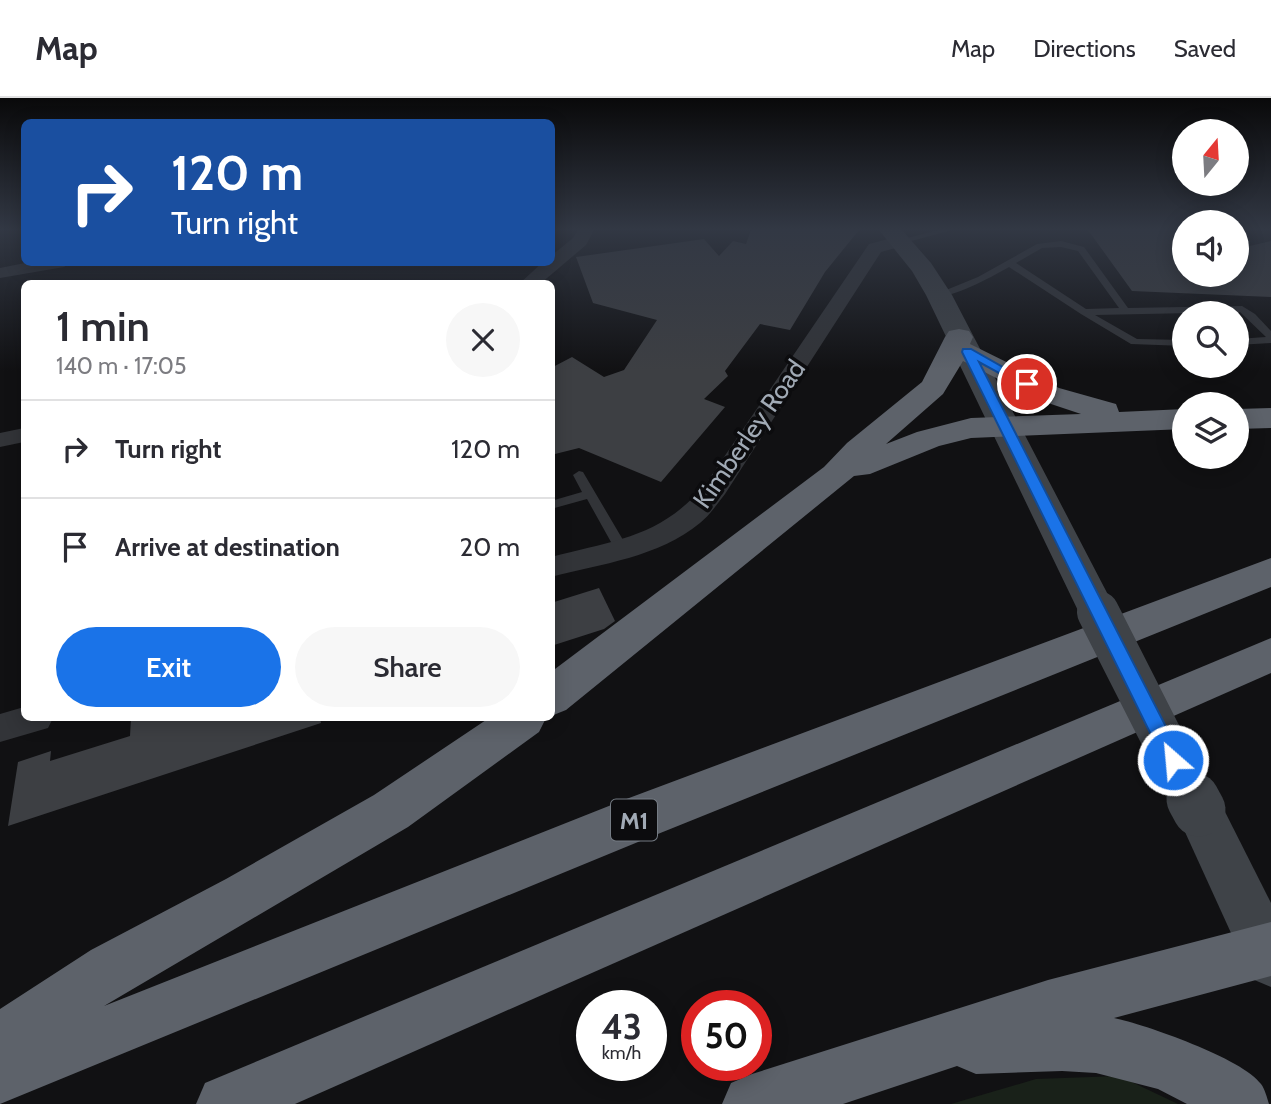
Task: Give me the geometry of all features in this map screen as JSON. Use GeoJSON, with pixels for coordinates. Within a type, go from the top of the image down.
{"type":"FeatureCollection","features":[{"type":"Feature","properties":{"kind":"highway"},"geometry":{"type":"LineString","coordinates":[[555,694],[836,475],[858,450],[933,388],[963,344],[1049,394],[1145,420]]}},
{"type":"Feature","properties":{"kind":"highway"},"geometry":{"type":"LineString","coordinates":[[1249,418],[1271,418]]}},
{"type":"Feature","properties":{"kind":"highway"},"geometry":{"type":"LineString","coordinates":[[836,475],[928,439],[971,428],[1172,419]]}},
{"type":"Feature","properties":{"kind":"highway","name":"M1"},"geometry":{"type":"LineString","coordinates":[[0,1076],[629,822],[1271,572]]}},
{"type":"Feature","properties":{"kind":"highway"},"geometry":{"type":"LineString","coordinates":[[226,1104],[1271,655]]}},
{"type":"Feature","properties":{"kind":"highway"},"geometry":{"type":"LineString","coordinates":[[0,1042],[110,969],[244,897],[391,811],[519,721]]}},
{"type":"Feature","properties":{"kind":"highway"},"geometry":{"type":"LineString","coordinates":[[752,1104],[1048,1009],[1270,953]]}},
{"type":"Feature","properties":{"kind":"highway"},"geometry":{"type":"LineString","coordinates":[[934,1046],[1074,1042],[1129,1050],[1183,1070],[1220,1088],[1240,1104]]}},
{"type":"Feature","properties":{"kind":"main road"},"geometry":{"type":"LineString","coordinates":[[926,277],[939,295],[1270,953]]}},
{"type":"Feature","properties":{"kind":"street","name":"Kimberley Road"},"geometry":{"type":"LineString","coordinates":[[555,566],[667,532],[698,511],[856,277]]}},
{"type":"Feature","properties":{"kind":"street"},"geometry":{"type":"LineString","coordinates":[[0,440],[21,436]]}},
{"type":"Feature","properties":{"kind":"street"},"geometry":{"type":"LineString","coordinates":[[0,728],[26,721]]}},
{"type":"Feature","properties":{"kind":"lane"},"geometry":{"type":"LineString","coordinates":[[939,295],[981,277]]}},
{"type":"Feature","properties":{"kind":"lane"},"geometry":{"type":"LineString","coordinates":[[1031,277],[1135,342],[1172,343]]}},
{"type":"Feature","properties":{"kind":"lane"},"geometry":{"type":"LineString","coordinates":[[1102,277],[1124,309]]}},
{"type":"Feature","properties":{"kind":"lane"},"geometry":{"type":"LineString","coordinates":[[1084,312],[1124,309],[1241,309],[1252,316],[1271,338]]}},
{"type":"Feature","properties":{"kind":"lane"},"geometry":{"type":"LineString","coordinates":[[1249,341],[1271,338]]}},
{"type":"Feature","properties":{"kind":"lane"},"geometry":{"type":"LineString","coordinates":[[579,475],[621,548]]}},
{"type":"Feature","properties":{"kind":"lane"},"geometry":{"type":"LineString","coordinates":[[555,504],[589,494]]}},
{"type":"Feature","properties":{"kind":"shaded area"},"geometry":{"type":"Polygon","coordinates":[[[1119,1076],[1178,1104],[951,1104],[1036,1079],[1119,1076]]]}},
{"type":"Feature","properties":{"kind":"building"},"geometry":{"type":"Polygon","coordinates":[[[583,277],[822,277],[790,330],[760,324],[725,371],[728,376],[704,399],[725,407],[661,482],[579,448],[555,454],[555,366],[572,357],[604,377],[624,370],[657,320],[593,303],[583,277]]]}},
{"type":"Feature","properties":{"kind":"building"},"geometry":{"type":"Polygon","coordinates":[[[1122,277],[1172,277],[1172,287],[1249,287],[1249,277],[1271,277],[1271,297],[1132,291],[1122,277]]]}},
{"type":"Feature","properties":{"kind":"building"},"geometry":{"type":"Polygon","coordinates":[[[599,588],[615,621],[604,629],[555,645],[555,602],[599,588]]]}},
{"type":"Feature","properties":{"kind":"building"},"geometry":{"type":"Polygon","coordinates":[[[131,721],[321,723],[8,826],[18,762],[51,751],[50,761],[130,736],[131,721]]]}},
{"type":"Feature","properties":{"kind":"route"},"geometry":{"type":"LineString","coordinates":[[1027,384],[967,352],[1173,760]]}}]}
